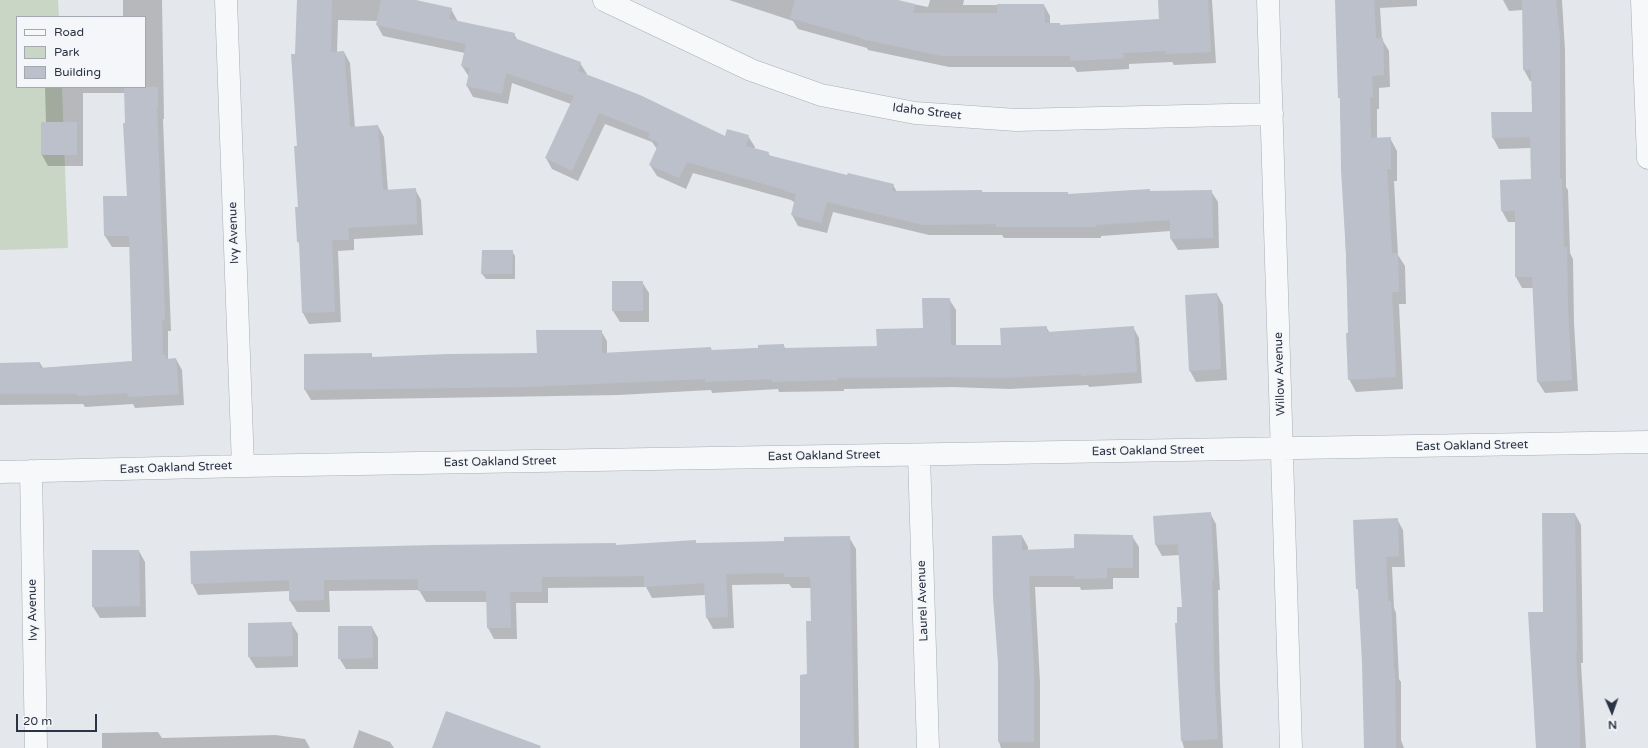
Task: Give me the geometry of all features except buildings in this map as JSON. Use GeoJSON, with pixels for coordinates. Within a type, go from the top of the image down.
{"type":"FeatureCollection","features":[{"type":"Feature","properties":{"kind":"street","name":"Ivy Avenue"},"geometry":{"type":"LineString","coordinates":[[226,0],[243,466]]}},
{"type":"Feature","properties":{"kind":"street","name":"Idaho Street"},"geometry":{"type":"LineString","coordinates":[[604,0],[751,70],[821,95],[915,113],[1016,120],[1272,114]]}},
{"type":"Feature","properties":{"kind":"street","name":"Willow Avenue"},"geometry":{"type":"LineString","coordinates":[[1268,0],[1291,748]]}},
{"type":"Feature","properties":{"kind":"street"},"geometry":{"type":"LineString","coordinates":[[1642,0],[1646,68],[1648,158]]}},
{"type":"Feature","properties":{"kind":"street","name":"East Oakland Street"},"geometry":{"type":"LineString","coordinates":[[0,472],[243,466],[1648,442]]}},
{"type":"Feature","properties":{"kind":"street","name":"Laurel Avenue"},"geometry":{"type":"LineString","coordinates":[[919,455],[928,748]]}},
{"type":"Feature","properties":{"kind":"street","name":"Ivy Avenue"},"geometry":{"type":"LineString","coordinates":[[31,471],[36,748]]}},
{"type":"Feature","properties":{"kind":"green space"},"geometry":{"type":"Polygon","coordinates":[[[0,0],[58,0],[59,16],[16,16],[16,88],[62,88],[68,248],[0,250],[0,0]]]}}]}
